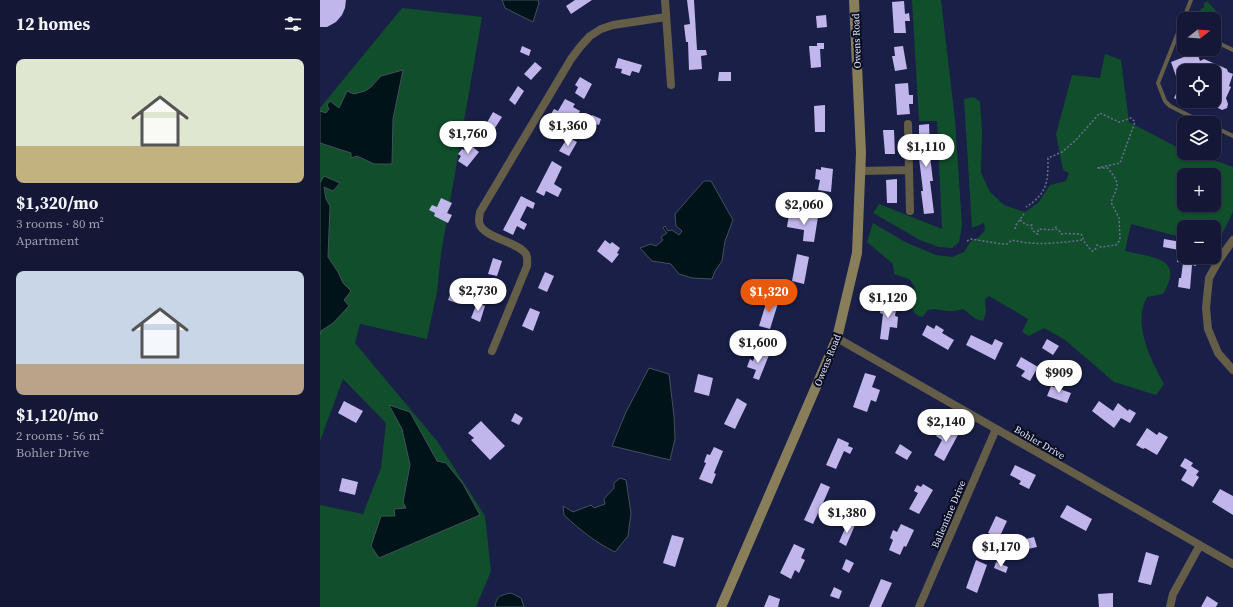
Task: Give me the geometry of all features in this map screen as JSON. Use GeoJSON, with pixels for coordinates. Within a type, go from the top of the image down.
{"type":"FeatureCollection","features":[{"type":"Feature","properties":{"kind":"street"},"geometry":{"type":"LineString","coordinates":[[665,0],[671,85]]}},
{"type":"Feature","properties":{"kind":"street","name":"Owens Road"},"geometry":{"type":"LineString","coordinates":[[721,607],[837,338],[857,253],[861,153],[854,0]]}},
{"type":"Feature","properties":{"kind":"street"},"geometry":{"type":"LineString","coordinates":[[492,351],[527,266],[528,260],[525,253],[520,249],[485,231],[480,226],[478,219],[480,212],[571,59],[590,36],[601,29],[613,25],[666,17]]}},
{"type":"Feature","properties":{"kind":"street"},"geometry":{"type":"LineString","coordinates":[[908,124],[910,210]]}},
{"type":"Feature","properties":{"kind":"street"},"geometry":{"type":"LineString","coordinates":[[860,171],[909,170]]}},
{"type":"Feature","properties":{"kind":"street"},"geometry":{"type":"LineString","coordinates":[[1232,242],[1219,260],[1209,278],[1206,308],[1208,329],[1218,353],[1233,370]]}},
{"type":"Feature","properties":{"kind":"street","name":"Bohler Drive"},"geometry":{"type":"LineString","coordinates":[[837,338],[1233,564]]}},
{"type":"Feature","properties":{"kind":"street","name":"Ballentine Drive"},"geometry":{"type":"LineString","coordinates":[[919,607],[996,429]]}},
{"type":"Feature","properties":{"kind":"street"},"geometry":{"type":"LineString","coordinates":[[1170,607],[1172,594],[1200,545]]}},
{"type":"Feature","properties":{"kind":"lane"},"geometry":{"type":"LineString","coordinates":[[1186,12],[1190,0]]}},
{"type":"Feature","properties":{"kind":"lane"},"geometry":{"type":"LineString","coordinates":[[1177,38],[1158,83],[1165,101],[1170,106],[1190,116]]}},
{"type":"Feature","properties":{"kind":"lane"},"geometry":{"type":"LineString","coordinates":[[1221,44],[1233,50]]}},
{"type":"Feature","properties":{"kind":"lane"},"geometry":{"type":"LineString","coordinates":[[1221,130],[1233,136]]}},
{"type":"Feature","properties":{"kind":"path"},"geometry":{"type":"LineString","coordinates":[[1020,220],[1024,224],[1032,225],[1032,230],[1037,234],[1038,230],[1040,229],[1052,230],[1056,227],[1055,229],[1059,230],[1061,234],[1080,234],[1092,251],[1095,250],[1097,245],[1101,247],[1116,245],[1120,240],[1119,218],[1111,202],[1118,185],[1116,179],[1108,168],[1097,168],[1120,163],[1135,122],[1131,118],[1119,122],[1100,114],[1075,141],[1062,152],[1048,158],[1048,176],[1044,189],[1035,201],[1026,207]]}},
{"type":"Feature","properties":{"kind":"path"},"geometry":{"type":"LineString","coordinates":[[1015,229],[1024,214]]}},
{"type":"Feature","properties":{"kind":"path"},"geometry":{"type":"LineString","coordinates":[[967,241],[971,239],[1007,244],[1012,240],[1042,244],[1082,240]]}},
{"type":"Feature","properties":{"kind":"green space"},"geometry":{"type":"Polygon","coordinates":[[[912,0],[941,0],[955,120],[962,226],[959,242],[952,248],[939,247],[920,240],[873,213],[879,204],[942,229],[937,121],[919,121],[912,0]]]}},
{"type":"Feature","properties":{"kind":"green space"},"geometry":{"type":"Polygon","coordinates":[[[1207,1],[1217,12],[1202,12],[1200,10],[1204,7],[1204,3],[1207,1]]]}},
{"type":"Feature","properties":{"kind":"green space"},"geometry":{"type":"Polygon","coordinates":[[[402,8],[482,17],[441,254],[437,292],[427,339],[360,324],[355,343],[437,441],[485,516],[491,571],[476,607],[320,607],[320,505],[363,514],[381,468],[386,423],[343,379],[320,441],[320,108],[402,8]]]}},
{"type":"Feature","properties":{"kind":"green space"},"geometry":{"type":"Polygon","coordinates":[[[1221,17],[1222,18],[1221,30],[1221,17]]]}},
{"type":"Feature","properties":{"kind":"green space"},"geometry":{"type":"Polygon","coordinates":[[[1105,54],[1121,60],[1129,122],[1177,147],[1177,160],[1214,160],[1233,167],[1233,212],[1221,236],[1221,220],[1177,220],[1177,236],[1131,224],[1125,251],[1146,255],[1163,261],[1168,266],[1170,273],[1169,282],[1163,294],[1147,297],[1143,308],[1142,330],[1145,342],[1164,384],[1156,395],[1114,382],[1065,340],[1044,328],[1029,336],[1022,332],[1028,319],[989,296],[985,299],[986,313],[983,321],[976,319],[963,309],[947,311],[934,309],[928,310],[922,317],[918,315],[913,310],[911,303],[911,295],[915,287],[909,279],[894,274],[893,264],[867,242],[873,223],[905,242],[936,255],[952,257],[964,252],[971,241],[979,237],[985,230],[984,223],[972,228],[964,99],[974,97],[980,102],[982,132],[981,173],[990,192],[1004,205],[1025,212],[1038,203],[1050,185],[1066,181],[1069,173],[1063,170],[1056,134],[1072,75],[1100,78],[1105,54]]]}},
{"type":"Feature","properties":{"kind":"shaded area"},"geometry":{"type":"Polygon","coordinates":[[[502,0],[538,0],[539,3],[533,22],[505,8],[502,0]]]}},
{"type":"Feature","properties":{"kind":"shaded area"},"geometry":{"type":"Polygon","coordinates":[[[403,70],[393,119],[392,164],[374,164],[357,156],[351,158],[351,153],[320,143],[320,111],[326,113],[329,109],[327,105],[330,101],[339,108],[347,91],[354,94],[365,91],[381,76],[403,70]]]}},
{"type":"Feature","properties":{"kind":"shaded area"},"geometry":{"type":"Polygon","coordinates":[[[324,176],[340,183],[333,191],[324,187],[326,199],[330,206],[328,257],[343,283],[351,291],[344,300],[349,306],[333,323],[321,331],[320,335],[320,183],[324,176]]]}},
{"type":"Feature","properties":{"kind":"shaded area"},"geometry":{"type":"Polygon","coordinates":[[[704,181],[711,181],[733,220],[725,241],[722,261],[715,271],[712,279],[692,278],[679,274],[671,264],[652,261],[640,248],[651,244],[656,246],[663,240],[661,237],[667,233],[663,228],[665,226],[668,231],[672,230],[679,235],[682,231],[676,226],[675,214],[704,181]]]}},
{"type":"Feature","properties":{"kind":"shaded area"},"geometry":{"type":"Polygon","coordinates":[[[649,368],[669,374],[675,439],[670,460],[612,446],[626,412],[649,368]]]}},
{"type":"Feature","properties":{"kind":"shaded area"},"geometry":{"type":"Polygon","coordinates":[[[389,405],[410,412],[437,461],[446,463],[463,484],[480,515],[379,558],[371,546],[381,516],[395,516],[394,509],[406,508],[403,502],[410,465],[402,429],[389,405]]]}},
{"type":"Feature","properties":{"kind":"shaded area"},"geometry":{"type":"Polygon","coordinates":[[[620,478],[626,480],[631,513],[628,536],[615,552],[582,531],[564,515],[563,506],[573,512],[591,505],[594,508],[605,504],[604,499],[614,488],[614,483],[620,478]]]}},
{"type":"Feature","properties":{"kind":"shaded area"},"geometry":{"type":"Polygon","coordinates":[[[511,593],[521,598],[524,607],[495,607],[498,598],[504,594],[511,593]]]}},
{"type":"Feature","properties":{"kind":"building"},"geometry":{"type":"Polygon","coordinates":[[[320,0],[346,0],[342,15],[336,22],[327,27],[320,27],[320,0]]]}},
{"type":"Feature","properties":{"kind":"building"},"geometry":{"type":"Polygon","coordinates":[[[575,0],[592,0],[571,14],[566,6],[575,0]]]}},
{"type":"Feature","properties":{"kind":"building"},"geometry":{"type":"Polygon","coordinates":[[[687,0],[694,0],[697,50],[706,50],[707,55],[701,56],[702,69],[689,70],[688,42],[686,42],[684,25],[690,24],[687,0]]]}},
{"type":"Feature","properties":{"kind":"building"},"geometry":{"type":"Polygon","coordinates":[[[904,1],[905,14],[909,13],[910,21],[905,21],[906,33],[894,33],[892,2],[904,1]]]}},
{"type":"Feature","properties":{"kind":"building"},"geometry":{"type":"Polygon","coordinates":[[[826,15],[827,27],[817,28],[816,16],[826,15]]]}},
{"type":"Feature","properties":{"kind":"building"},"geometry":{"type":"Polygon","coordinates":[[[817,43],[824,43],[824,49],[820,49],[821,67],[811,68],[809,46],[817,46],[817,43]]]}},
{"type":"Feature","properties":{"kind":"building"},"geometry":{"type":"Polygon","coordinates":[[[522,46],[531,50],[529,56],[520,52],[522,46]]]}},
{"type":"Feature","properties":{"kind":"building"},"geometry":{"type":"Polygon","coordinates":[[[903,46],[907,69],[895,71],[892,56],[895,56],[894,47],[903,46]]]}},
{"type":"Feature","properties":{"kind":"building"},"geometry":{"type":"Polygon","coordinates":[[[1187,56],[1198,56],[1200,61],[1204,59],[1216,64],[1177,64],[1177,76],[1171,62],[1187,56]]]}},
{"type":"Feature","properties":{"kind":"building"},"geometry":{"type":"Polygon","coordinates":[[[618,58],[642,65],[639,73],[632,71],[630,76],[621,73],[622,69],[615,68],[618,58]]]}},
{"type":"Feature","properties":{"kind":"building"},"geometry":{"type":"Polygon","coordinates":[[[535,62],[542,68],[531,80],[524,74],[535,62]]]}},
{"type":"Feature","properties":{"kind":"building"},"geometry":{"type":"Polygon","coordinates":[[[1221,66],[1233,74],[1229,86],[1231,87],[1226,98],[1228,104],[1227,108],[1222,110],[1218,108],[1221,108],[1221,66]]]}},
{"type":"Feature","properties":{"kind":"building"},"geometry":{"type":"Polygon","coordinates":[[[719,72],[731,72],[731,81],[718,81],[719,72]]]}},
{"type":"Feature","properties":{"kind":"building"},"geometry":{"type":"Polygon","coordinates":[[[580,77],[592,84],[584,99],[575,93],[578,87],[575,85],[580,77]]]}},
{"type":"Feature","properties":{"kind":"building"},"geometry":{"type":"Polygon","coordinates":[[[908,83],[909,95],[913,95],[913,104],[909,104],[910,114],[897,115],[895,84],[908,83]]]}},
{"type":"Feature","properties":{"kind":"building"},"geometry":{"type":"Polygon","coordinates":[[[518,86],[524,91],[515,105],[509,100],[518,86]]]}},
{"type":"Feature","properties":{"kind":"building"},"geometry":{"type":"Polygon","coordinates":[[[1177,92],[1177,100],[1174,98],[1177,92]]]}},
{"type":"Feature","properties":{"kind":"building"},"geometry":{"type":"Polygon","coordinates":[[[565,99],[575,104],[573,107],[580,111],[577,117],[570,113],[565,122],[551,114],[554,109],[558,111],[565,99]]]}},
{"type":"Feature","properties":{"kind":"building"},"geometry":{"type":"Polygon","coordinates":[[[825,105],[825,132],[815,132],[814,106],[825,105]]]}},
{"type":"Feature","properties":{"kind":"building"},"geometry":{"type":"Polygon","coordinates":[[[493,112],[502,117],[493,131],[485,126],[493,112]]]}},
{"type":"Feature","properties":{"kind":"building"},"geometry":{"type":"Polygon","coordinates":[[[592,115],[601,119],[599,125],[589,122],[592,115]]]}},
{"type":"Feature","properties":{"kind":"building"},"geometry":{"type":"Polygon","coordinates":[[[929,124],[929,148],[933,181],[930,181],[934,213],[924,214],[919,158],[919,125],[929,124]]]}},
{"type":"Feature","properties":{"kind":"building"},"geometry":{"type":"Polygon","coordinates":[[[883,130],[894,130],[895,154],[885,154],[883,130]]]}},
{"type":"Feature","properties":{"kind":"building"},"geometry":{"type":"Polygon","coordinates":[[[568,137],[577,142],[569,156],[559,151],[568,137]]]}},
{"type":"Feature","properties":{"kind":"building"},"geometry":{"type":"Polygon","coordinates":[[[469,144],[479,152],[467,167],[458,161],[461,156],[458,154],[469,144]]]}},
{"type":"Feature","properties":{"kind":"building"},"geometry":{"type":"Polygon","coordinates":[[[552,161],[562,167],[554,184],[562,189],[558,197],[546,191],[544,196],[536,192],[552,161]]]}},
{"type":"Feature","properties":{"kind":"building"},"geometry":{"type":"Polygon","coordinates":[[[821,167],[833,169],[831,192],[818,190],[820,180],[815,179],[816,169],[821,170],[821,167]]]}},
{"type":"Feature","properties":{"kind":"building"},"geometry":{"type":"Polygon","coordinates":[[[897,179],[897,203],[887,203],[886,180],[897,179]]]}},
{"type":"Feature","properties":{"kind":"building"},"geometry":{"type":"Polygon","coordinates":[[[521,196],[535,203],[533,209],[527,206],[520,220],[527,224],[524,230],[517,226],[513,235],[503,230],[521,196]]]}},
{"type":"Feature","properties":{"kind":"building"},"geometry":{"type":"Polygon","coordinates":[[[441,198],[452,203],[447,213],[452,215],[448,223],[434,216],[435,213],[429,210],[432,205],[437,207],[441,198]]]}},
{"type":"Feature","properties":{"kind":"building"},"geometry":{"type":"Polygon","coordinates":[[[789,214],[818,217],[814,242],[803,241],[804,230],[787,227],[789,214]]]}},
{"type":"Feature","properties":{"kind":"building"},"geometry":{"type":"Polygon","coordinates":[[[1164,239],[1177,241],[1177,250],[1163,247],[1164,239]]]}},
{"type":"Feature","properties":{"kind":"building"},"geometry":{"type":"Polygon","coordinates":[[[605,240],[610,244],[612,242],[620,248],[617,253],[619,254],[612,263],[597,251],[605,240]]]}},
{"type":"Feature","properties":{"kind":"building"},"geometry":{"type":"Polygon","coordinates":[[[797,254],[809,257],[804,284],[792,281],[797,254]]]}},
{"type":"Feature","properties":{"kind":"building"},"geometry":{"type":"Polygon","coordinates":[[[493,258],[502,261],[497,276],[488,274],[493,258]]]}},
{"type":"Feature","properties":{"kind":"building"},"geometry":{"type":"Polygon","coordinates":[[[1183,264],[1196,264],[1196,266],[1192,265],[1190,289],[1178,287],[1179,278],[1181,278],[1183,264]]]}},
{"type":"Feature","properties":{"kind":"building"},"geometry":{"type":"Polygon","coordinates":[[[545,272],[554,276],[547,292],[538,288],[545,272]]]}},
{"type":"Feature","properties":{"kind":"building"},"geometry":{"type":"Polygon","coordinates":[[[451,292],[462,296],[459,304],[448,300],[451,292]]]}},
{"type":"Feature","properties":{"kind":"building"},"geometry":{"type":"Polygon","coordinates":[[[768,297],[779,300],[770,329],[759,326],[768,297]]]}},
{"type":"Feature","properties":{"kind":"building"},"geometry":{"type":"Polygon","coordinates":[[[881,302],[897,304],[895,316],[898,317],[897,328],[890,327],[888,340],[880,339],[883,314],[880,313],[881,302]]]}},
{"type":"Feature","properties":{"kind":"building"},"geometry":{"type":"Polygon","coordinates":[[[477,303],[485,306],[480,322],[471,318],[477,303]]]}},
{"type":"Feature","properties":{"kind":"building"},"geometry":{"type":"Polygon","coordinates":[[[530,308],[540,312],[533,331],[522,326],[530,308]]]}},
{"type":"Feature","properties":{"kind":"building"},"geometry":{"type":"Polygon","coordinates":[[[927,325],[934,329],[936,325],[944,330],[942,333],[954,340],[948,350],[922,335],[927,325]]]}},
{"type":"Feature","properties":{"kind":"building"},"geometry":{"type":"Polygon","coordinates":[[[971,335],[992,345],[995,339],[1003,343],[995,360],[966,345],[971,335]]]}},
{"type":"Feature","properties":{"kind":"building"},"geometry":{"type":"Polygon","coordinates":[[[1047,339],[1059,346],[1053,355],[1042,348],[1047,339]]]}},
{"type":"Feature","properties":{"kind":"building"},"geometry":{"type":"Polygon","coordinates":[[[757,350],[769,355],[759,380],[753,378],[756,370],[747,367],[750,359],[753,361],[757,350]]]}},
{"type":"Feature","properties":{"kind":"building"},"geometry":{"type":"Polygon","coordinates":[[[1021,357],[1038,367],[1030,381],[1021,376],[1025,371],[1016,366],[1021,357]]]}},
{"type":"Feature","properties":{"kind":"building"},"geometry":{"type":"Polygon","coordinates":[[[865,373],[876,376],[872,387],[880,390],[876,402],[871,400],[867,412],[853,407],[865,373]]]}},
{"type":"Feature","properties":{"kind":"building"},"geometry":{"type":"Polygon","coordinates":[[[698,374],[713,378],[709,396],[694,392],[698,374]]]}},
{"type":"Feature","properties":{"kind":"building"},"geometry":{"type":"Polygon","coordinates":[[[1051,386],[1071,393],[1067,403],[1047,396],[1051,386]]]}},
{"type":"Feature","properties":{"kind":"building"},"geometry":{"type":"Polygon","coordinates":[[[737,398],[747,404],[735,429],[724,424],[737,398]]]}},
{"type":"Feature","properties":{"kind":"building"},"geometry":{"type":"Polygon","coordinates":[[[344,401],[363,411],[356,423],[338,413],[344,401]]]}},
{"type":"Feature","properties":{"kind":"building"},"geometry":{"type":"Polygon","coordinates":[[[1099,401],[1113,411],[1118,403],[1128,411],[1129,409],[1136,413],[1130,423],[1121,418],[1114,428],[1092,411],[1099,401]]]}},
{"type":"Feature","properties":{"kind":"building"},"geometry":{"type":"Polygon","coordinates":[[[515,413],[523,418],[519,425],[511,421],[515,413]]]}},
{"type":"Feature","properties":{"kind":"building"},"geometry":{"type":"Polygon","coordinates":[[[481,421],[505,446],[490,460],[471,440],[474,438],[468,433],[481,421]]]}},
{"type":"Feature","properties":{"kind":"building"},"geometry":{"type":"Polygon","coordinates":[[[953,427],[960,431],[944,461],[934,455],[942,440],[936,436],[940,429],[949,434],[953,427]]]}},
{"type":"Feature","properties":{"kind":"building"},"geometry":{"type":"Polygon","coordinates":[[[1147,428],[1157,435],[1159,432],[1168,437],[1157,455],[1136,445],[1147,428]]]}},
{"type":"Feature","properties":{"kind":"building"},"geometry":{"type":"Polygon","coordinates":[[[838,438],[849,443],[848,446],[853,448],[850,454],[844,451],[836,469],[826,465],[838,438]]]}},
{"type":"Feature","properties":{"kind":"building"},"geometry":{"type":"Polygon","coordinates":[[[900,444],[912,452],[907,460],[895,453],[900,444]]]}},
{"type":"Feature","properties":{"kind":"building"},"geometry":{"type":"Polygon","coordinates":[[[714,447],[723,451],[714,473],[716,474],[712,484],[699,479],[706,463],[704,462],[707,454],[710,455],[714,447]]]}},
{"type":"Feature","properties":{"kind":"building"},"geometry":{"type":"Polygon","coordinates":[[[1185,458],[1193,463],[1191,466],[1199,471],[1196,475],[1199,477],[1193,487],[1181,480],[1187,470],[1180,466],[1185,458]]]}},
{"type":"Feature","properties":{"kind":"building"},"geometry":{"type":"Polygon","coordinates":[[[1015,465],[1036,475],[1029,489],[1019,484],[1021,481],[1010,475],[1015,465]]]}},
{"type":"Feature","properties":{"kind":"building"},"geometry":{"type":"Polygon","coordinates":[[[342,478],[358,482],[355,495],[339,491],[342,478]]]}},
{"type":"Feature","properties":{"kind":"building"},"geometry":{"type":"Polygon","coordinates":[[[821,483],[830,487],[823,503],[831,506],[827,514],[819,511],[813,524],[804,520],[821,483]]]}},
{"type":"Feature","properties":{"kind":"building"},"geometry":{"type":"Polygon","coordinates":[[[923,484],[933,490],[919,514],[909,509],[918,493],[914,491],[917,485],[921,487],[923,484]]]}},
{"type":"Feature","properties":{"kind":"building"},"geometry":{"type":"Polygon","coordinates":[[[1220,489],[1233,496],[1233,515],[1212,502],[1220,489]]]}},
{"type":"Feature","properties":{"kind":"building"},"geometry":{"type":"Polygon","coordinates":[[[1067,505],[1092,519],[1086,531],[1060,517],[1067,505]]]}},
{"type":"Feature","properties":{"kind":"building"},"geometry":{"type":"Polygon","coordinates":[[[996,516],[1007,521],[1000,536],[1018,540],[1016,549],[996,544],[994,550],[985,546],[990,534],[988,533],[996,516]]]}},
{"type":"Feature","properties":{"kind":"building"},"geometry":{"type":"Polygon","coordinates":[[[848,522],[855,525],[846,546],[839,542],[848,522]]]}},
{"type":"Feature","properties":{"kind":"building"},"geometry":{"type":"Polygon","coordinates":[[[901,524],[914,530],[906,547],[904,546],[900,555],[889,550],[893,540],[890,538],[893,530],[897,532],[901,524]]]}},
{"type":"Feature","properties":{"kind":"building"},"geometry":{"type":"Polygon","coordinates":[[[672,535],[684,538],[675,567],[663,563],[672,535]]]}},
{"type":"Feature","properties":{"kind":"building"},"geometry":{"type":"Polygon","coordinates":[[[1034,537],[1037,547],[1028,549],[1026,539],[1034,537]]]}},
{"type":"Feature","properties":{"kind":"building"},"geometry":{"type":"Polygon","coordinates":[[[794,544],[805,549],[801,558],[805,560],[799,573],[795,570],[791,579],[780,573],[794,544]]]}},
{"type":"Feature","properties":{"kind":"building"},"geometry":{"type":"Polygon","coordinates":[[[1146,552],[1159,556],[1151,585],[1138,582],[1146,552]]]}},
{"type":"Feature","properties":{"kind":"building"},"geometry":{"type":"Polygon","coordinates":[[[846,559],[854,563],[849,573],[842,569],[846,559]]]}},
{"type":"Feature","properties":{"kind":"building"},"geometry":{"type":"Polygon","coordinates":[[[976,560],[987,565],[977,593],[966,588],[976,560]]]}},
{"type":"Feature","properties":{"kind":"building"},"geometry":{"type":"Polygon","coordinates":[[[996,562],[1008,567],[1006,573],[994,568],[996,562]]]}},
{"type":"Feature","properties":{"kind":"building"},"geometry":{"type":"Polygon","coordinates":[[[881,579],[892,583],[881,607],[869,607],[881,579]]]}},
{"type":"Feature","properties":{"kind":"building"},"geometry":{"type":"Polygon","coordinates":[[[834,587],[842,591],[839,599],[830,596],[834,587]]]}},
{"type":"Feature","properties":{"kind":"building"},"geometry":{"type":"Polygon","coordinates":[[[1113,593],[1113,607],[1099,607],[1098,594],[1113,593]]]}},
{"type":"Feature","properties":{"kind":"building"},"geometry":{"type":"Polygon","coordinates":[[[769,595],[780,599],[778,607],[764,607],[769,595]]]}},
{"type":"Feature","properties":{"kind":"building"},"geometry":{"type":"Polygon","coordinates":[[[1207,596],[1218,603],[1216,607],[1201,607],[1207,596]]]}}]}
